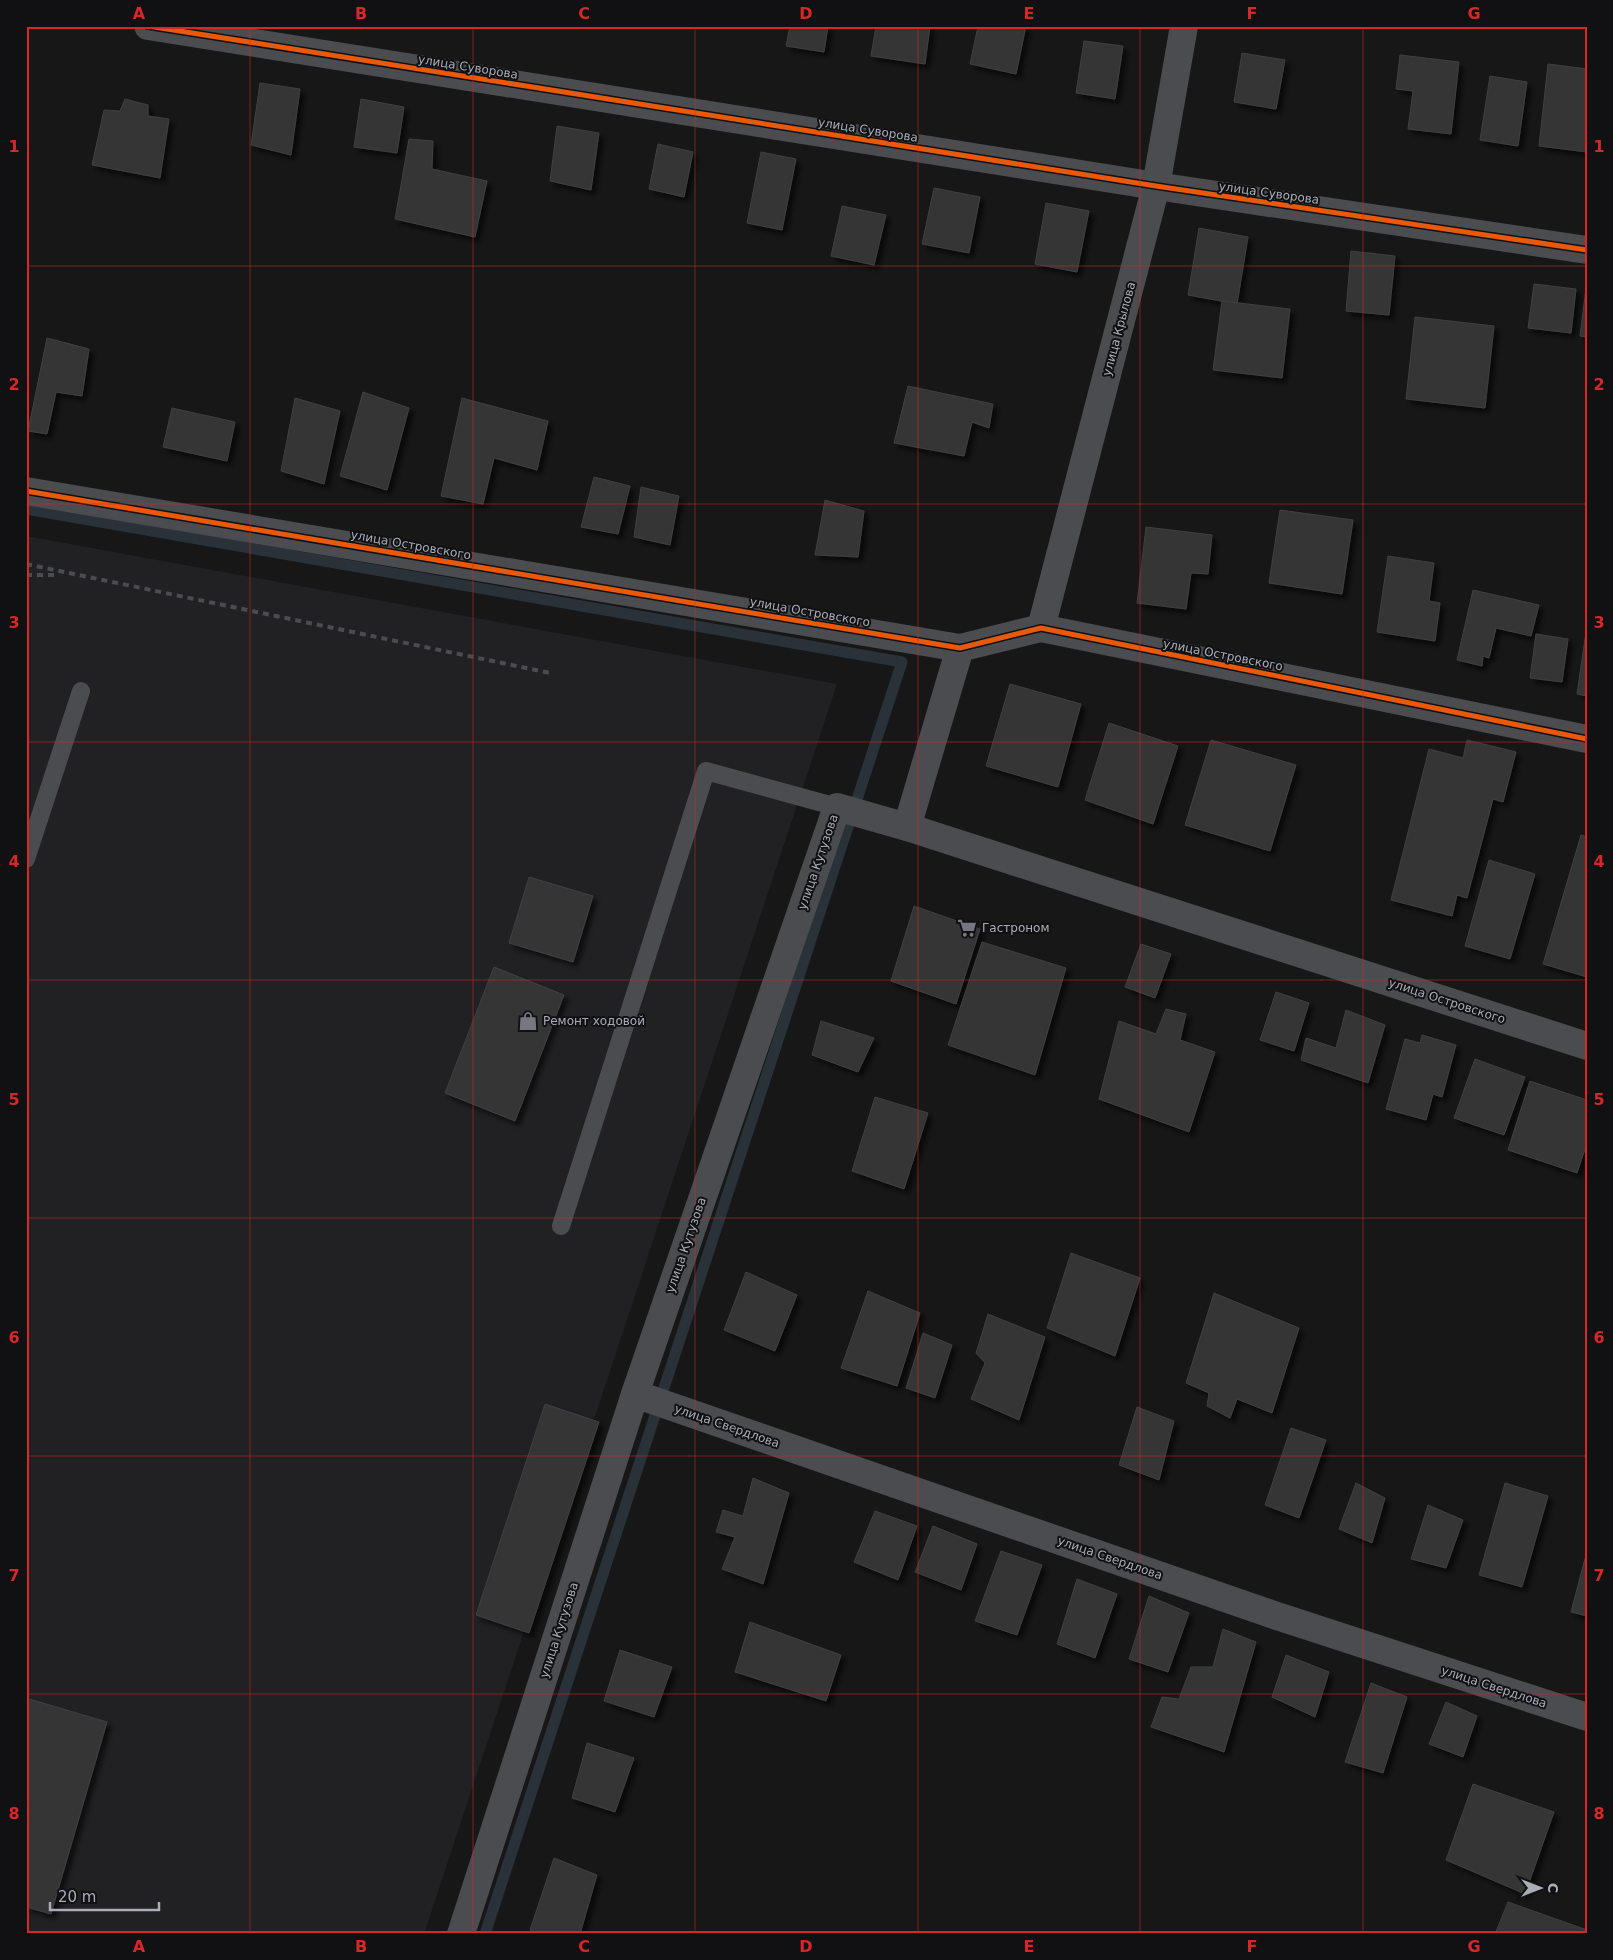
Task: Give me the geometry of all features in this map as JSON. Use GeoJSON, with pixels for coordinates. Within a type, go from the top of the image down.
{"type":"FeatureCollection","features":[{"type":"Feature","properties":{"kind":"street","name":"улица Суворова"},"geometry":{"type":"LineString","coordinates":[[148,26],[1156,186],[1587,250]]}},
{"type":"Feature","properties":{"kind":"street","name":"улица Крылова"},"geometry":{"type":"LineString","coordinates":[[1041,628],[1156,186],[1184,26]]}},
{"type":"Feature","properties":{"kind":"street","name":"улица Островского"},"geometry":{"type":"LineString","coordinates":[[26,491],[960,648],[1041,628],[1587,739]]}},
{"type":"Feature","properties":{"kind":"street"},"geometry":{"type":"LineString","coordinates":[[907,827],[960,648]]}},
{"type":"Feature","properties":{"kind":"street","name":"улица Кутузова"},"geometry":{"type":"LineString","coordinates":[[461,1934],[635,1394],[837,807],[907,827]]}},
{"type":"Feature","properties":{"kind":"street","name":"улица Островского"},"geometry":{"type":"LineString","coordinates":[[907,827],[1587,1046]]}},
{"type":"Feature","properties":{"kind":"street","name":"улица Свердлова"},"geometry":{"type":"LineString","coordinates":[[635,1394],[1274,1615],[1587,1717]]}},
{"type":"Feature","properties":{"kind":"lane"},"geometry":{"type":"LineString","coordinates":[[26,859],[81,690]]}},
{"type":"Feature","properties":{"kind":"lane"},"geometry":{"type":"LineString","coordinates":[[562,1226],[706,771],[837,807]]}},
{"type":"Feature","properties":{"kind":"shaded area"},"geometry":{"type":"Polygon","coordinates":[[[26,536],[837,684],[424,1934],[26,1934],[26,536]]]}},
{"type":"Feature","properties":{"kind":"building"},"geometry":{"type":"Polygon","coordinates":[[[790,26],[828,26],[824,52],[786,46],[790,26]]]}},
{"type":"Feature","properties":{"kind":"building"},"geometry":{"type":"Polygon","coordinates":[[[876,26],[930,26],[925,64],[871,56],[876,26]]]}},
{"type":"Feature","properties":{"kind":"building"},"geometry":{"type":"Polygon","coordinates":[[[978,26],[1026,26],[1016,74],[970,64],[978,26]]]}},
{"type":"Feature","properties":{"kind":"building"},"geometry":{"type":"Polygon","coordinates":[[[1084,41],[1123,46],[1115,99],[1076,93],[1084,41]]]}},
{"type":"Feature","properties":{"kind":"building"},"geometry":{"type":"Polygon","coordinates":[[[1242,53],[1285,60],[1276,109],[1234,102],[1242,53]]]}},
{"type":"Feature","properties":{"kind":"building"},"geometry":{"type":"Polygon","coordinates":[[[1400,55],[1459,62],[1451,134],[1408,129],[1413,91],[1396,89],[1400,55]]]}},
{"type":"Feature","properties":{"kind":"building"},"geometry":{"type":"Polygon","coordinates":[[[1548,64],[1587,69],[1587,152],[1539,146],[1548,64]]]}},
{"type":"Feature","properties":{"kind":"building"},"geometry":{"type":"Polygon","coordinates":[[[1490,76],[1527,82],[1518,146],[1480,140],[1490,76]]]}},
{"type":"Feature","properties":{"kind":"building"},"geometry":{"type":"Polygon","coordinates":[[[260,83],[300,89],[291,155],[251,145],[260,83]]]}},
{"type":"Feature","properties":{"kind":"building"},"geometry":{"type":"Polygon","coordinates":[[[125,99],[148,105],[148,116],[169,119],[160,178],[92,165],[104,110],[120,111],[125,99]]]}},
{"type":"Feature","properties":{"kind":"building"},"geometry":{"type":"Polygon","coordinates":[[[361,99],[404,107],[397,153],[354,147],[361,99]]]}},
{"type":"Feature","properties":{"kind":"building"},"geometry":{"type":"Polygon","coordinates":[[[557,126],[599,133],[591,190],[550,181],[557,126]]]}},
{"type":"Feature","properties":{"kind":"building"},"geometry":{"type":"Polygon","coordinates":[[[409,139],[433,141],[432,169],[487,181],[475,237],[395,219],[409,139]]]}},
{"type":"Feature","properties":{"kind":"building"},"geometry":{"type":"Polygon","coordinates":[[[658,144],[693,152],[684,197],[649,189],[658,144]]]}},
{"type":"Feature","properties":{"kind":"building"},"geometry":{"type":"Polygon","coordinates":[[[761,152],[796,159],[782,230],[747,223],[761,152]]]}},
{"type":"Feature","properties":{"kind":"building"},"geometry":{"type":"Polygon","coordinates":[[[934,188],[980,197],[969,253],[922,244],[934,188]]]}},
{"type":"Feature","properties":{"kind":"building"},"geometry":{"type":"Polygon","coordinates":[[[1046,203],[1089,211],[1077,272],[1035,264],[1046,203]]]}},
{"type":"Feature","properties":{"kind":"building"},"geometry":{"type":"Polygon","coordinates":[[[842,206],[886,215],[874,265],[831,256],[842,206]]]}},
{"type":"Feature","properties":{"kind":"building"},"geometry":{"type":"Polygon","coordinates":[[[1199,228],[1248,237],[1237,304],[1188,295],[1199,228]]]}},
{"type":"Feature","properties":{"kind":"building"},"geometry":{"type":"Polygon","coordinates":[[[1351,251],[1395,256],[1389,315],[1346,311],[1351,251]]]}},
{"type":"Feature","properties":{"kind":"building"},"geometry":{"type":"Polygon","coordinates":[[[1534,284],[1576,289],[1571,333],[1528,328],[1534,284]]]}},
{"type":"Feature","properties":{"kind":"building"},"geometry":{"type":"Polygon","coordinates":[[[1587,288],[1587,337],[1580,336],[1587,288]]]}},
{"type":"Feature","properties":{"kind":"building"},"geometry":{"type":"Polygon","coordinates":[[[1222,301],[1290,309],[1282,378],[1213,370],[1222,301]]]}},
{"type":"Feature","properties":{"kind":"building"},"geometry":{"type":"Polygon","coordinates":[[[1415,317],[1494,326],[1485,408],[1406,399],[1415,317]]]}},
{"type":"Feature","properties":{"kind":"building"},"geometry":{"type":"Polygon","coordinates":[[[47,338],[89,349],[82,396],[56,392],[47,434],[28,431],[47,338]]]}},
{"type":"Feature","properties":{"kind":"building"},"geometry":{"type":"Polygon","coordinates":[[[908,386],[993,404],[989,428],[972,422],[964,456],[894,443],[908,386]]]}},
{"type":"Feature","properties":{"kind":"building"},"geometry":{"type":"Polygon","coordinates":[[[363,392],[409,408],[387,490],[340,476],[363,392]]]}},
{"type":"Feature","properties":{"kind":"building"},"geometry":{"type":"Polygon","coordinates":[[[295,398],[340,411],[324,484],[281,471],[295,398]]]}},
{"type":"Feature","properties":{"kind":"building"},"geometry":{"type":"Polygon","coordinates":[[[462,398],[548,421],[537,470],[494,458],[483,504],[441,496],[462,398]]]}},
{"type":"Feature","properties":{"kind":"building"},"geometry":{"type":"Polygon","coordinates":[[[172,408],[235,422],[227,461],[163,447],[172,408]]]}},
{"type":"Feature","properties":{"kind":"building"},"geometry":{"type":"Polygon","coordinates":[[[594,477],[630,486],[618,534],[581,527],[594,477]]]}},
{"type":"Feature","properties":{"kind":"building"},"geometry":{"type":"Polygon","coordinates":[[[641,487],[679,496],[670,545],[634,537],[641,487]]]}},
{"type":"Feature","properties":{"kind":"building"},"geometry":{"type":"Polygon","coordinates":[[[825,500],[864,511],[858,557],[815,555],[825,500]]]}},
{"type":"Feature","properties":{"kind":"building"},"geometry":{"type":"Polygon","coordinates":[[[1280,510],[1353,520],[1342,594],[1269,583],[1280,510]]]}},
{"type":"Feature","properties":{"kind":"building"},"geometry":{"type":"Polygon","coordinates":[[[1146,527],[1212,535],[1208,574],[1191,573],[1186,609],[1137,603],[1146,527]]]}},
{"type":"Feature","properties":{"kind":"building"},"geometry":{"type":"Polygon","coordinates":[[[1388,556],[1434,563],[1429,601],[1440,603],[1435,641],[1377,632],[1388,556]]]}},
{"type":"Feature","properties":{"kind":"building"},"geometry":{"type":"Polygon","coordinates":[[[1473,590],[1539,605],[1531,636],[1496,628],[1489,658],[1483,656],[1482,666],[1457,660],[1473,590]]]}},
{"type":"Feature","properties":{"kind":"building"},"geometry":{"type":"Polygon","coordinates":[[[1587,625],[1587,696],[1577,694],[1587,625]]]}},
{"type":"Feature","properties":{"kind":"building"},"geometry":{"type":"Polygon","coordinates":[[[1536,634],[1568,639],[1562,682],[1530,678],[1536,634]]]}},
{"type":"Feature","properties":{"kind":"building"},"geometry":{"type":"Polygon","coordinates":[[[1010,684],[1081,704],[1058,787],[986,766],[1010,684]]]}},
{"type":"Feature","properties":{"kind":"building"},"geometry":{"type":"Polygon","coordinates":[[[1109,723],[1178,746],[1153,824],[1085,800],[1109,723]]]}},
{"type":"Feature","properties":{"kind":"building"},"geometry":{"type":"Polygon","coordinates":[[[1211,740],[1296,765],[1270,851],[1185,825],[1211,740]]]}},
{"type":"Feature","properties":{"kind":"building"},"geometry":{"type":"Polygon","coordinates":[[[1467,740],[1516,752],[1503,802],[1493,799],[1467,898],[1457,895],[1452,916],[1391,900],[1429,749],[1463,758],[1467,740]]]}},
{"type":"Feature","properties":{"kind":"building"},"geometry":{"type":"Polygon","coordinates":[[[1581,835],[1587,837],[1587,977],[1543,964],[1581,835]]]}},
{"type":"Feature","properties":{"kind":"building"},"geometry":{"type":"Polygon","coordinates":[[[1489,860],[1535,874],[1510,959],[1465,946],[1489,860]]]}},
{"type":"Feature","properties":{"kind":"building"},"geometry":{"type":"Polygon","coordinates":[[[529,877],[593,896],[573,962],[509,943],[529,877]]]}},
{"type":"Feature","properties":{"kind":"building"},"geometry":{"type":"Polygon","coordinates":[[[914,906],[980,929],[956,1004],[891,981],[914,906]]]}},
{"type":"Feature","properties":{"kind":"building"},"geometry":{"type":"Polygon","coordinates":[[[982,942],[1066,968],[1035,1075],[948,1045],[982,942]]]}},
{"type":"Feature","properties":{"kind":"building"},"geometry":{"type":"Polygon","coordinates":[[[1141,944],[1171,954],[1155,998],[1125,987],[1141,944]]]}},
{"type":"Feature","properties":{"kind":"building"},"geometry":{"type":"Polygon","coordinates":[[[494,967],[564,995],[515,1121],[445,1093],[494,967]]]}},
{"type":"Feature","properties":{"kind":"building"},"geometry":{"type":"Polygon","coordinates":[[[1276,992],[1309,1003],[1294,1051],[1260,1040],[1276,992]]]}},
{"type":"Feature","properties":{"kind":"building"},"geometry":{"type":"Polygon","coordinates":[[[1166,1009],[1186,1014],[1180,1040],[1215,1052],[1189,1132],[1099,1099],[1119,1021],[1156,1034],[1166,1009]]]}},
{"type":"Feature","properties":{"kind":"building"},"geometry":{"type":"Polygon","coordinates":[[[1346,1010],[1385,1025],[1368,1083],[1301,1060],[1306,1038],[1336,1048],[1346,1010]]]}},
{"type":"Feature","properties":{"kind":"building"},"geometry":{"type":"Polygon","coordinates":[[[821,1021],[874,1038],[858,1072],[812,1055],[821,1021]]]}},
{"type":"Feature","properties":{"kind":"building"},"geometry":{"type":"Polygon","coordinates":[[[1422,1035],[1456,1045],[1442,1097],[1433,1094],[1426,1120],[1386,1109],[1405,1039],[1420,1043],[1422,1035]]]}},
{"type":"Feature","properties":{"kind":"building"},"geometry":{"type":"Polygon","coordinates":[[[1475,1059],[1525,1077],[1504,1135],[1454,1118],[1475,1059]]]}},
{"type":"Feature","properties":{"kind":"building"},"geometry":{"type":"Polygon","coordinates":[[[1530,1081],[1587,1100],[1587,1143],[1577,1173],[1508,1150],[1530,1081]]]}},
{"type":"Feature","properties":{"kind":"building"},"geometry":{"type":"Polygon","coordinates":[[[875,1097],[928,1113],[904,1189],[852,1171],[875,1097]]]}},
{"type":"Feature","properties":{"kind":"building"},"geometry":{"type":"Polygon","coordinates":[[[1071,1253],[1140,1278],[1115,1356],[1047,1328],[1071,1253]]]}},
{"type":"Feature","properties":{"kind":"building"},"geometry":{"type":"Polygon","coordinates":[[[746,1272],[797,1295],[775,1351],[724,1330],[746,1272]]]}},
{"type":"Feature","properties":{"kind":"building"},"geometry":{"type":"Polygon","coordinates":[[[868,1291],[920,1313],[897,1386],[841,1368],[868,1291]]]}},
{"type":"Feature","properties":{"kind":"building"},"geometry":{"type":"Polygon","coordinates":[[[1214,1293],[1299,1328],[1272,1413],[1237,1399],[1230,1418],[1207,1406],[1209,1393],[1186,1383],[1214,1293]]]}},
{"type":"Feature","properties":{"kind":"building"},"geometry":{"type":"Polygon","coordinates":[[[988,1314],[1045,1337],[1019,1420],[971,1399],[985,1363],[976,1353],[988,1314]]]}},
{"type":"Feature","properties":{"kind":"building"},"geometry":{"type":"Polygon","coordinates":[[[923,1333],[952,1345],[935,1398],[906,1388],[923,1333]]]}},
{"type":"Feature","properties":{"kind":"building"},"geometry":{"type":"Polygon","coordinates":[[[545,1404],[599,1422],[529,1633],[476,1615],[545,1404]]]}},
{"type":"Feature","properties":{"kind":"building"},"geometry":{"type":"Polygon","coordinates":[[[1137,1407],[1174,1421],[1159,1480],[1119,1465],[1137,1407]]]}},
{"type":"Feature","properties":{"kind":"building"},"geometry":{"type":"Polygon","coordinates":[[[1291,1428],[1326,1440],[1299,1518],[1265,1505],[1291,1428]]]}},
{"type":"Feature","properties":{"kind":"building"},"geometry":{"type":"Polygon","coordinates":[[[753,1478],[789,1493],[763,1584],[722,1569],[735,1537],[716,1532],[723,1510],[743,1516],[753,1478]]]}},
{"type":"Feature","properties":{"kind":"building"},"geometry":{"type":"Polygon","coordinates":[[[1356,1483],[1385,1498],[1372,1543],[1339,1529],[1356,1483]]]}},
{"type":"Feature","properties":{"kind":"building"},"geometry":{"type":"Polygon","coordinates":[[[1505,1483],[1548,1496],[1522,1587],[1479,1575],[1505,1483]]]}},
{"type":"Feature","properties":{"kind":"building"},"geometry":{"type":"Polygon","coordinates":[[[1428,1505],[1463,1520],[1446,1568],[1411,1559],[1428,1505]]]}},
{"type":"Feature","properties":{"kind":"building"},"geometry":{"type":"Polygon","coordinates":[[[875,1511],[917,1526],[898,1580],[854,1562],[875,1511]]]}},
{"type":"Feature","properties":{"kind":"building"},"geometry":{"type":"Polygon","coordinates":[[[933,1526],[977,1544],[961,1590],[915,1572],[933,1526]]]}},
{"type":"Feature","properties":{"kind":"building"},"geometry":{"type":"Polygon","coordinates":[[[1001,1551],[1042,1565],[1017,1635],[975,1621],[1001,1551]]]}},
{"type":"Feature","properties":{"kind":"building"},"geometry":{"type":"Polygon","coordinates":[[[1587,1551],[1587,1616],[1571,1612],[1587,1551]]]}},
{"type":"Feature","properties":{"kind":"building"},"geometry":{"type":"Polygon","coordinates":[[[1077,1579],[1117,1594],[1095,1658],[1057,1644],[1077,1579]]]}},
{"type":"Feature","properties":{"kind":"building"},"geometry":{"type":"Polygon","coordinates":[[[1149,1596],[1189,1613],[1168,1672],[1129,1659],[1149,1596]]]}},
{"type":"Feature","properties":{"kind":"building"},"geometry":{"type":"Polygon","coordinates":[[[750,1622],[841,1655],[826,1701],[735,1672],[750,1622]]]}},
{"type":"Feature","properties":{"kind":"building"},"geometry":{"type":"Polygon","coordinates":[[[1223,1629],[1256,1642],[1224,1752],[1151,1727],[1162,1697],[1179,1699],[1191,1667],[1213,1667],[1223,1629]]]}},
{"type":"Feature","properties":{"kind":"building"},"geometry":{"type":"Polygon","coordinates":[[[620,1650],[672,1667],[654,1717],[604,1701],[620,1650]]]}},
{"type":"Feature","properties":{"kind":"building"},"geometry":{"type":"Polygon","coordinates":[[[1286,1655],[1329,1672],[1315,1717],[1272,1697],[1286,1655]]]}},
{"type":"Feature","properties":{"kind":"building"},"geometry":{"type":"Polygon","coordinates":[[[1371,1683],[1407,1697],[1383,1773],[1345,1762],[1371,1683]]]}},
{"type":"Feature","properties":{"kind":"building"},"geometry":{"type":"Polygon","coordinates":[[[26,1698],[107,1722],[51,1914],[26,1907],[26,1698]]]}},
{"type":"Feature","properties":{"kind":"building"},"geometry":{"type":"Polygon","coordinates":[[[1446,1702],[1477,1716],[1463,1757],[1429,1744],[1446,1702]]]}},
{"type":"Feature","properties":{"kind":"building"},"geometry":{"type":"Polygon","coordinates":[[[587,1743],[634,1758],[615,1812],[572,1798],[587,1743]]]}},
{"type":"Feature","properties":{"kind":"building"},"geometry":{"type":"Polygon","coordinates":[[[1473,1784],[1554,1812],[1525,1894],[1446,1860],[1473,1784]]]}},
{"type":"Feature","properties":{"kind":"building"},"geometry":{"type":"Polygon","coordinates":[[[554,1858],[597,1875],[580,1934],[542,1934],[530,1930],[554,1858]]]}},
{"type":"Feature","properties":{"kind":"building"},"geometry":{"type":"Polygon","coordinates":[[[1508,1902],[1587,1930],[1587,1934],[1495,1934],[1508,1902]]]}},
{"type":"Feature","properties":{"kind":"waterway"},"geometry":{"type":"LineString","coordinates":[[26,509],[902,662],[485,1934]]}},
{"type":"Feature","properties":{"kind":"railway"},"geometry":{"type":"LineString","coordinates":[[26,564],[550,673]]}},
{"type":"Feature","properties":{"kind":"railway"},"geometry":{"type":"LineString","coordinates":[[26,575],[56,575]]}},
{"type":"Feature","properties":{"kind":"cycle path"},"geometry":{"type":"LineString","coordinates":[[148,26],[1156,186],[1587,250]]}},
{"type":"Feature","properties":{"kind":"cycle path"},"geometry":{"type":"LineString","coordinates":[[26,491],[960,648],[1041,628],[1587,739]]}},
{"type":"Feature","properties":{"kind":"place","name":"Гастроном"},"geometry":{"type":"Point","coordinates":[967,928]}},
{"type":"Feature","properties":{"kind":"place","name":"Ремонт ходовой"},"geometry":{"type":"Point","coordinates":[528,1021]}}]}
